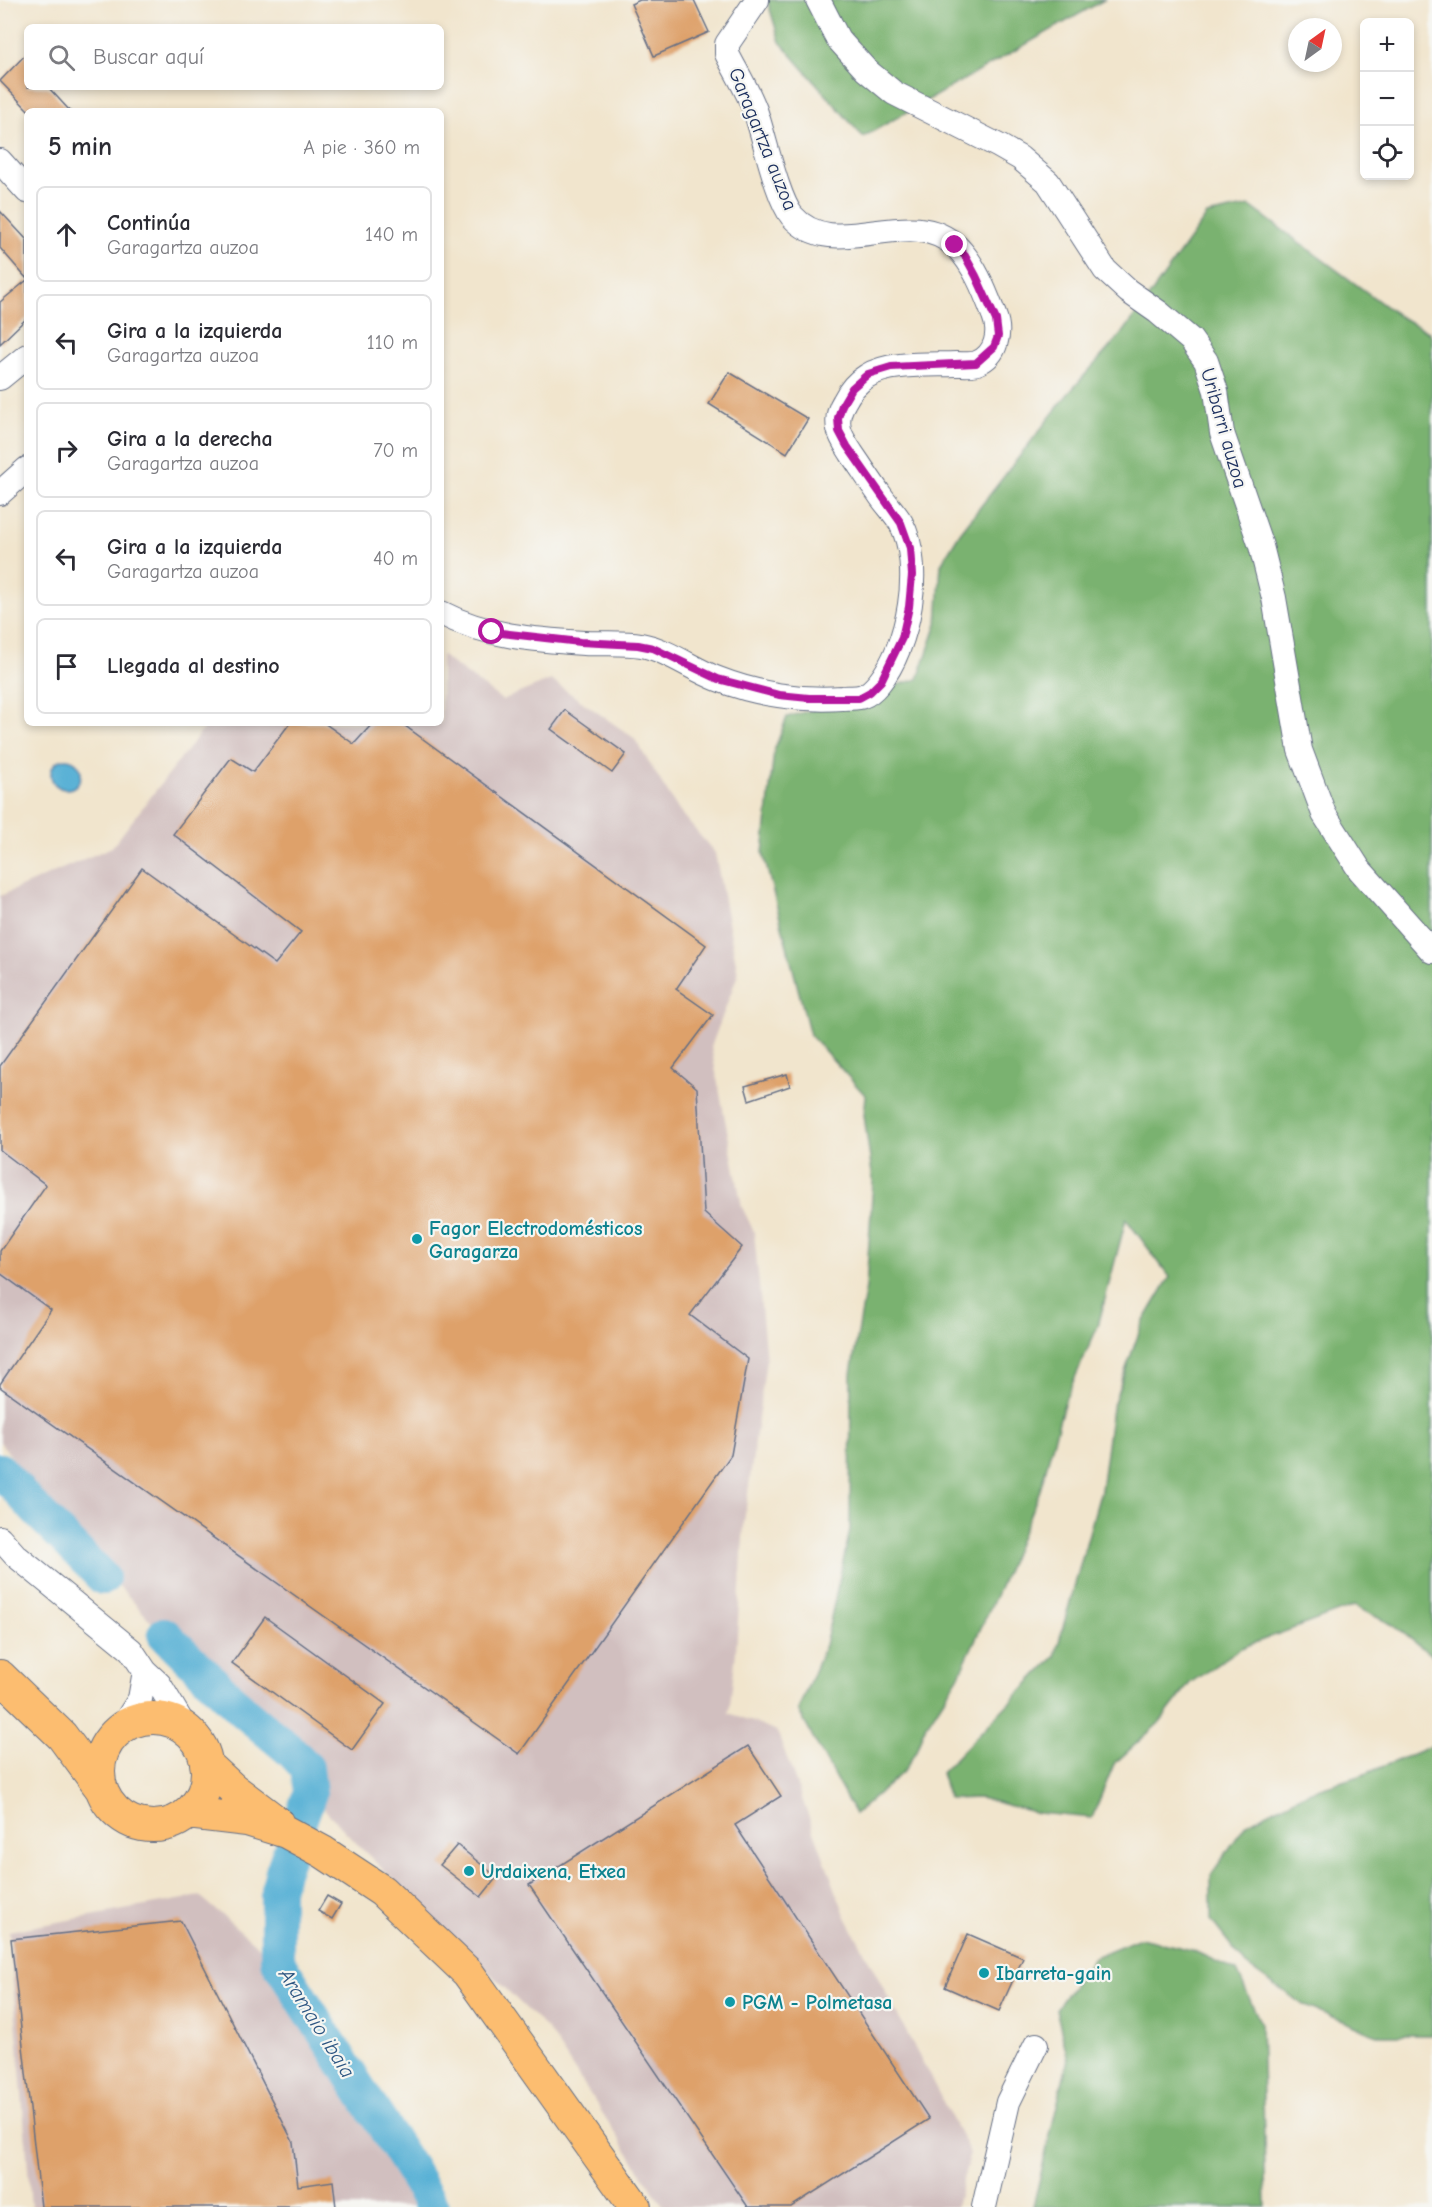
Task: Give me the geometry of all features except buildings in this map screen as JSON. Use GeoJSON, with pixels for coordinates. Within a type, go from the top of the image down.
{"type":"FeatureCollection","features":[{"type":"Feature","properties":{"kind":"main road"},"geometry":{"type":"LineString","coordinates":[[0,1676],[62,1736],[102,1790]]}},
{"type":"Feature","properties":{"kind":"main road"},"geometry":{"type":"LineString","coordinates":[[43,1717],[74,1732],[115,1734]]}},
{"type":"Feature","properties":{"kind":"main road"},"geometry":{"type":"LineString","coordinates":[[160,1718],[181,1726],[187,1731],[198,1742],[206,1764],[206,1782],[200,1799],[188,1813],[160,1826],[144,1825],[123,1817],[108,1802],[99,1782],[99,1762],[115,1734],[140,1719],[160,1718]]}},
{"type":"Feature","properties":{"kind":"main road"},"geometry":{"type":"LineString","coordinates":[[206,1764],[286,1831]]}},
{"type":"Feature","properties":{"kind":"main road"},"geometry":{"type":"LineString","coordinates":[[188,1813],[247,1820],[286,1831],[323,1852],[382,1891],[468,1973],[635,2207]]}},
{"type":"Feature","properties":{"kind":"street","name":"Garagartza auzoa"},"geometry":{"type":"LineString","coordinates":[[444,615],[460,623],[492,632],[653,648],[718,679],[755,690],[800,697],[859,698],[870,692],[881,681],[892,661],[902,638],[909,607],[912,575],[910,548],[901,523],[847,446],[839,431],[838,418],[842,405],[852,388],[868,374],[891,367],[976,363],[994,347],[998,336],[996,320],[965,256],[955,245],[942,237],[921,231],[899,230],[882,230],[844,237],[826,236],[815,233],[791,215],[783,198],[754,106],[727,54],[727,44],[756,0]]}},
{"type":"Feature","properties":{"kind":"street","name":"Uribarri auzoa"},"geometry":{"type":"LineString","coordinates":[[818,0],[838,39],[866,70],[894,93],[1020,158],[1048,182],[1105,270],[1191,340],[1206,361],[1216,391],[1221,433],[1261,546],[1274,598],[1300,750],[1324,814],[1359,869],[1432,951]]}},
{"type":"Feature","properties":{"kind":"street"},"geometry":{"type":"LineString","coordinates":[[0,161],[24,188]]}},
{"type":"Feature","properties":{"kind":"street"},"geometry":{"type":"LineString","coordinates":[[0,378],[24,358]]}},
{"type":"Feature","properties":{"kind":"street"},"geometry":{"type":"LineString","coordinates":[[0,493],[24,473]]}},
{"type":"Feature","properties":{"kind":"street"},"geometry":{"type":"LineString","coordinates":[[0,1538],[15,1555],[131,1650],[145,1671],[159,1684],[187,1731]]}},
{"type":"Feature","properties":{"kind":"street"},"geometry":{"type":"LineString","coordinates":[[115,1734],[140,1699],[145,1671]]}},
{"type":"Feature","properties":{"kind":"street"},"geometry":{"type":"LineString","coordinates":[[984,2207],[1008,2102],[1036,2045]]}},
{"type":"Feature","properties":{"kind":"street"},"geometry":{"type":"LineString","coordinates":[[611,2174],[620,2207]]}},
{"type":"Feature","properties":{"kind":"shaded area"},"geometry":{"type":"Polygon","coordinates":[[[444,657],[502,700],[551,680],[634,738],[679,811],[715,853],[738,974],[711,1047],[742,1207],[754,1232],[766,1360],[744,1522],[736,1652],[729,1713],[777,1731],[845,1915],[970,2153],[956,2207],[664,2207],[548,2030],[360,1847],[233,1712],[61,1522],[0,1442],[0,896],[112,847],[206,726],[444,726],[444,657]]]}},
{"type":"Feature","properties":{"kind":"shaded area"},"geometry":{"type":"Polygon","coordinates":[[[200,1896],[264,1951],[415,2207],[31,2207],[9,1931],[200,1896]]]}},
{"type":"Feature","properties":{"kind":"green space"},"geometry":{"type":"Polygon","coordinates":[[[767,0],[1104,0],[863,137],[780,42],[767,0]]]}},
{"type":"Feature","properties":{"kind":"green space"},"geometry":{"type":"Polygon","coordinates":[[[1250,206],[1399,316],[1429,332],[1432,338],[1432,1656],[1393,1625],[1354,1606],[1241,1648],[1190,1683],[1159,1723],[1114,1764],[1092,1818],[1038,1813],[980,1798],[949,1799],[941,1773],[1055,1656],[1101,1490],[1112,1408],[1142,1324],[1170,1277],[1126,1219],[1098,1326],[1065,1400],[1040,1490],[1000,1587],[958,1677],[923,1731],[916,1751],[905,1770],[855,1814],[798,1710],[825,1645],[850,1530],[851,1374],[866,1287],[873,1181],[864,1115],[866,1096],[810,1035],[763,853],[774,751],[787,717],[918,679],[937,624],[941,564],[960,533],[1067,395],[1125,330],[1207,215],[1250,206]]]}},
{"type":"Feature","properties":{"kind":"green space"},"geometry":{"type":"Polygon","coordinates":[[[1432,1746],[1432,2035],[1377,2035],[1305,2006],[1246,1965],[1211,1920],[1211,1875],[1246,1824],[1311,1791],[1365,1774],[1432,1746]]]}},
{"type":"Feature","properties":{"kind":"green space"},"geometry":{"type":"Polygon","coordinates":[[[1140,1938],[1192,1950],[1237,1971],[1261,2024],[1266,2207],[1033,2207],[1068,2059],[1056,2009],[1094,1957],[1140,1938]]]}},
{"type":"Feature","properties":{"kind":"water"},"geometry":{"type":"Polygon","coordinates":[[[66,759],[77,763],[81,774],[77,785],[66,789],[55,785],[51,774],[55,763],[66,759]]]}},
{"type":"Feature","properties":{"kind":"waterway","name":"Aramaio ibaia"},"geometry":{"type":"LineString","coordinates":[[0,1470],[103,1578]]}},
{"type":"Feature","properties":{"kind":"waterway","name":"Aramaio ibaia"},"geometry":{"type":"LineString","coordinates":[[164,1634],[244,1712],[292,1752],[307,1768],[310,1793],[277,1890],[277,1960],[412,2171],[432,2207]]}},
{"type":"Feature","properties":{"kind":"place","name":"Fagor Electrodomésticos Garagarza"},"geometry":{"type":"Point","coordinates":[417,1239]}},
{"type":"Feature","properties":{"kind":"place","name":"Urdaixena, Etxea"},"geometry":{"type":"Point","coordinates":[469,1871]}},
{"type":"Feature","properties":{"kind":"place","name":"Ibarreta-gain"},"geometry":{"type":"Point","coordinates":[984,1973]}},
{"type":"Feature","properties":{"kind":"place","name":"PGM - Polmetasa"},"geometry":{"type":"Point","coordinates":[730,2002]}},
{"type":"Feature","properties":{"kind":"route"},"geometry":{"type":"LineString","coordinates":[[492,632],[530,638],[653,648],[718,679],[779,695],[830,699],[859,698],[870,692],[881,681],[902,638],[909,607],[912,575],[910,548],[901,523],[847,446],[839,431],[838,418],[842,405],[852,388],[868,374],[891,367],[976,363],[986,357],[994,347],[998,336],[996,320],[976,276],[965,256],[955,245]]}}]}
